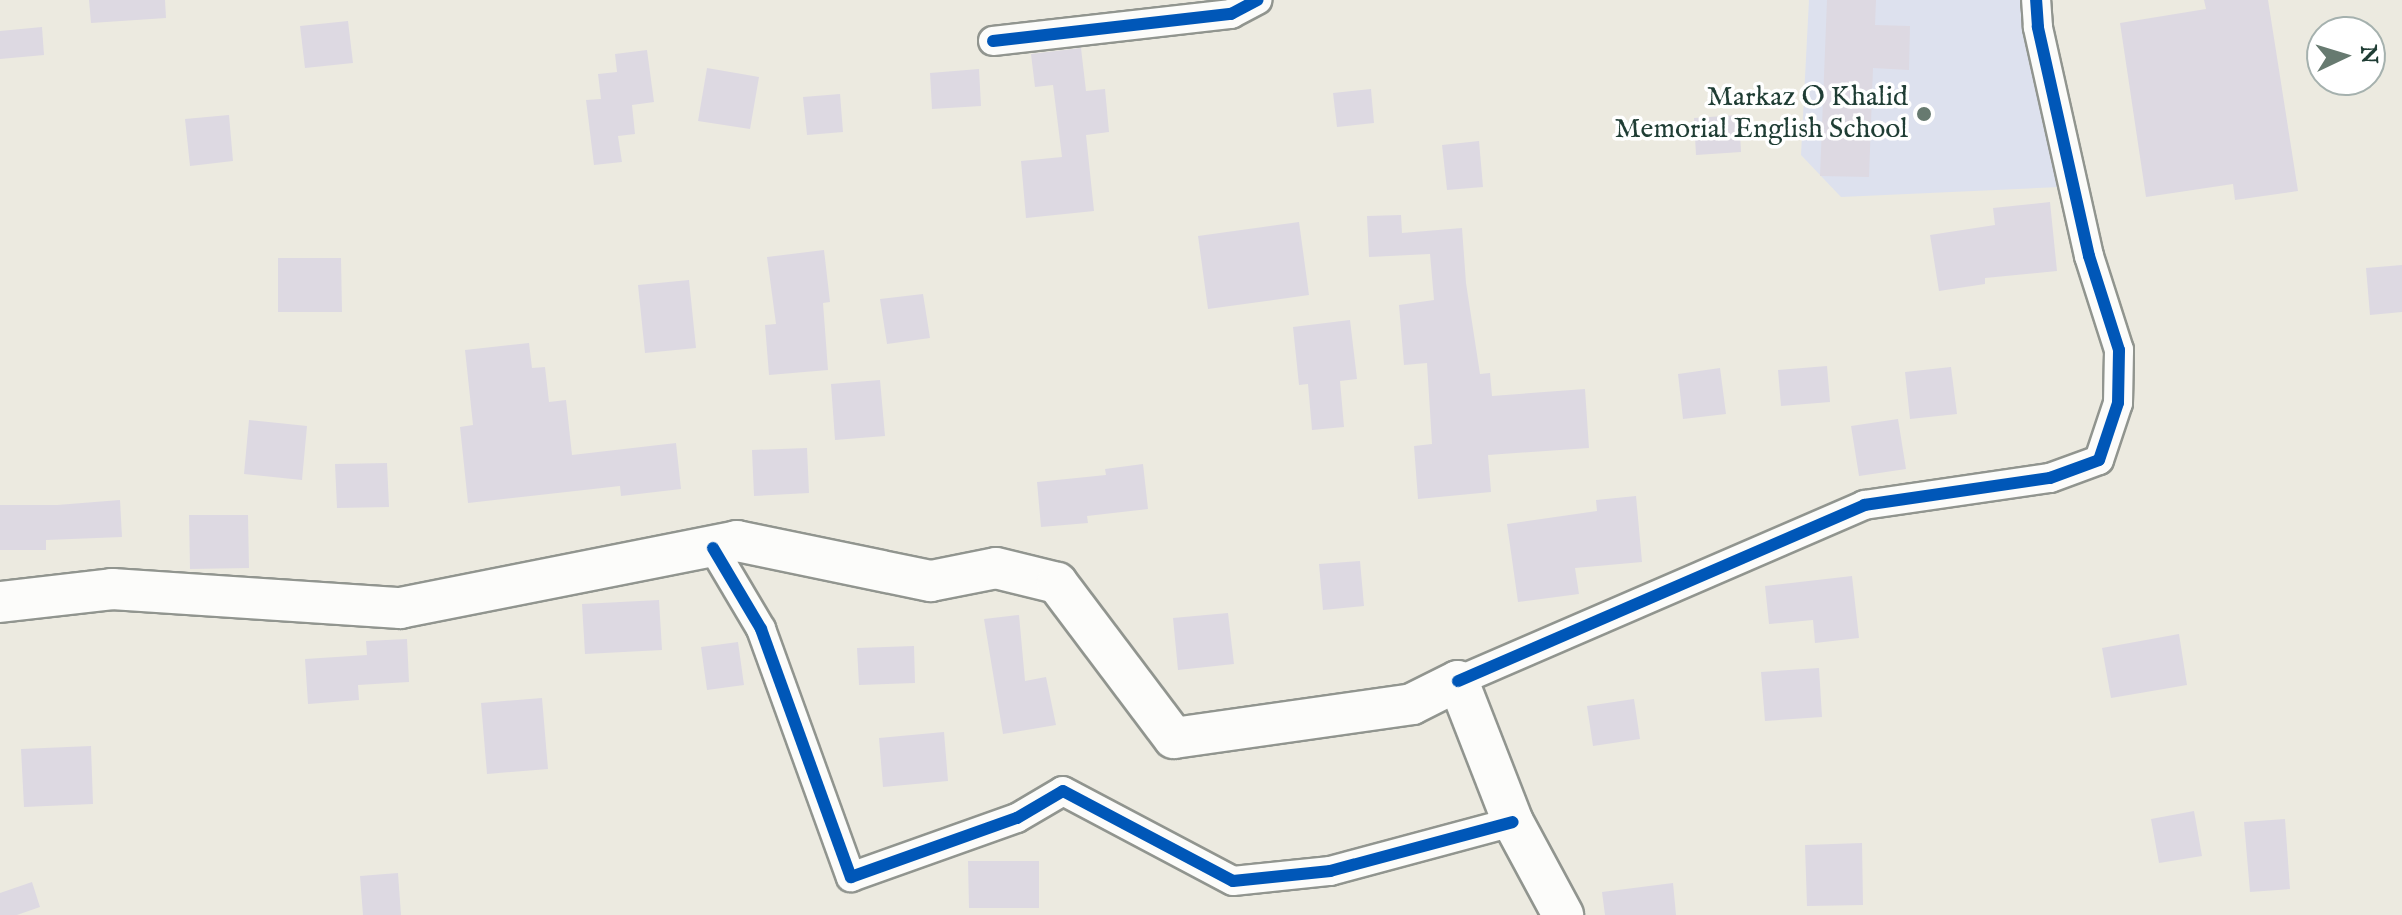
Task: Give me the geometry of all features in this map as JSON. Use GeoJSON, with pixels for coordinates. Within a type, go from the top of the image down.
{"type":"FeatureCollection","features":[{"type":"Feature","properties":{"kind":"main road"},"geometry":{"type":"LineString","coordinates":[[0,602],[112,589],[400,608],[737,541],[759,543],[827,561],[931,581],[996,568],[1057,583],[1174,738],[1412,704],[1458,681],[1513,822],[1563,915]]}},
{"type":"Feature","properties":{"kind":"street"},"geometry":{"type":"LineString","coordinates":[[993,41],[1231,14],[1257,0]]}},
{"type":"Feature","properties":{"kind":"street"},"geometry":{"type":"LineString","coordinates":[[1458,681],[1864,505],[2050,478],[2099,460],[2118,403],[2119,350],[2089,256],[2038,27],[2036,0]]}},
{"type":"Feature","properties":{"kind":"street"},"geometry":{"type":"LineString","coordinates":[[713,548],[761,629],[851,877],[1017,818],[1063,791],[1233,881],[1330,871],[1513,822]]}},
{"type":"Feature","properties":{"kind":"shaded area","name":"Markaz O Khalid Memorial English School"},"geometry":{"type":"Polygon","coordinates":[[[1809,0],[2026,0],[2060,187],[1841,197],[1801,155],[1809,0]]]}},
{"type":"Feature","properties":{"kind":"building"},"geometry":{"type":"Polygon","coordinates":[[[89,0],[165,0],[166,18],[91,23],[89,0]]]}},
{"type":"Feature","properties":{"kind":"building"},"geometry":{"type":"Polygon","coordinates":[[[1827,0],[1876,0],[1875,25],[1910,26],[1909,70],[1873,68],[1869,177],[1820,176],[1827,0]]]}},
{"type":"Feature","properties":{"kind":"building"},"geometry":{"type":"Polygon","coordinates":[[[2204,0],[2268,0],[2298,191],[2235,200],[2233,184],[2146,197],[2120,23],[2206,9],[2204,0]]]}},
{"type":"Feature","properties":{"kind":"building"},"geometry":{"type":"Polygon","coordinates":[[[348,21],[353,63],[305,68],[300,26],[348,21]]]}},
{"type":"Feature","properties":{"kind":"building"},"geometry":{"type":"Polygon","coordinates":[[[42,27],[44,55],[0,59],[0,31],[42,27]]]}},
{"type":"Feature","properties":{"kind":"building"},"geometry":{"type":"Polygon","coordinates":[[[1081,48],[1086,91],[1105,89],[1109,132],[1086,135],[1094,211],[1026,218],[1021,161],[1062,157],[1053,85],[1035,87],[1031,54],[1081,48]]]}},
{"type":"Feature","properties":{"kind":"building"},"geometry":{"type":"Polygon","coordinates":[[[647,50],[654,102],[632,105],[635,134],[618,136],[622,162],[594,165],[586,100],[601,99],[598,74],[617,72],[615,54],[647,50]]]}},
{"type":"Feature","properties":{"kind":"building"},"geometry":{"type":"Polygon","coordinates":[[[707,68],[759,77],[750,129],[698,121],[707,68]]]}},
{"type":"Feature","properties":{"kind":"building"},"geometry":{"type":"Polygon","coordinates":[[[979,69],[981,106],[932,109],[930,73],[979,69]]]}},
{"type":"Feature","properties":{"kind":"building"},"geometry":{"type":"Polygon","coordinates":[[[1371,89],[1374,123],[1337,127],[1333,93],[1371,89]]]}},
{"type":"Feature","properties":{"kind":"building"},"geometry":{"type":"Polygon","coordinates":[[[840,94],[843,132],[807,135],[803,97],[840,94]]]}},
{"type":"Feature","properties":{"kind":"building"},"geometry":{"type":"Polygon","coordinates":[[[229,115],[233,161],[190,166],[185,119],[229,115]]]}},
{"type":"Feature","properties":{"kind":"building"},"geometry":{"type":"Polygon","coordinates":[[[1739,115],[1741,152],[1696,155],[1694,118],[1739,115]]]}},
{"type":"Feature","properties":{"kind":"building"},"geometry":{"type":"Polygon","coordinates":[[[1479,141],[1483,187],[1447,190],[1442,145],[1479,141]]]}},
{"type":"Feature","properties":{"kind":"building"},"geometry":{"type":"Polygon","coordinates":[[[2050,202],[2057,271],[1985,278],[1985,284],[1939,291],[1930,235],[1995,225],[1993,208],[2050,202]]]}},
{"type":"Feature","properties":{"kind":"building"},"geometry":{"type":"Polygon","coordinates":[[[1401,215],[1402,233],[1462,228],[1466,283],[1480,374],[1490,373],[1492,396],[1585,389],[1589,448],[1488,455],[1491,492],[1418,499],[1414,446],[1432,444],[1427,363],[1404,365],[1399,305],[1434,300],[1430,254],[1369,257],[1367,216],[1401,215]]]}},
{"type":"Feature","properties":{"kind":"building"},"geometry":{"type":"Polygon","coordinates":[[[1299,222],[1309,295],[1208,309],[1198,236],[1299,222]]]}},
{"type":"Feature","properties":{"kind":"building"},"geometry":{"type":"Polygon","coordinates":[[[824,250],[830,302],[823,303],[828,370],[769,375],[765,325],[776,324],[767,257],[824,250]]]}},
{"type":"Feature","properties":{"kind":"building"},"geometry":{"type":"Polygon","coordinates":[[[278,258],[341,258],[342,312],[278,312],[278,258]]]}},
{"type":"Feature","properties":{"kind":"building"},"geometry":{"type":"Polygon","coordinates":[[[2402,265],[2402,312],[2370,315],[2366,268],[2402,265]]]}},
{"type":"Feature","properties":{"kind":"building"},"geometry":{"type":"Polygon","coordinates":[[[689,280],[696,348],[645,353],[638,285],[689,280]]]}},
{"type":"Feature","properties":{"kind":"building"},"geometry":{"type":"Polygon","coordinates":[[[923,294],[930,338],[887,344],[880,299],[923,294]]]}},
{"type":"Feature","properties":{"kind":"building"},"geometry":{"type":"Polygon","coordinates":[[[1350,320],[1357,379],[1340,381],[1344,427],[1312,430],[1308,384],[1299,385],[1293,327],[1350,320]]]}},
{"type":"Feature","properties":{"kind":"building"},"geometry":{"type":"Polygon","coordinates":[[[529,343],[532,368],[545,367],[549,402],[566,400],[572,455],[676,443],[681,489],[621,496],[620,486],[468,503],[460,427],[473,425],[465,350],[529,343]]]}},
{"type":"Feature","properties":{"kind":"building"},"geometry":{"type":"Polygon","coordinates":[[[1827,366],[1830,402],[1781,406],[1778,370],[1827,366]]]}},
{"type":"Feature","properties":{"kind":"building"},"geometry":{"type":"Polygon","coordinates":[[[1951,367],[1957,414],[1910,419],[1905,372],[1951,367]]]}},
{"type":"Feature","properties":{"kind":"building"},"geometry":{"type":"Polygon","coordinates":[[[1720,368],[1726,414],[1683,419],[1678,374],[1720,368]]]}},
{"type":"Feature","properties":{"kind":"building"},"geometry":{"type":"Polygon","coordinates":[[[880,380],[885,436],[835,440],[831,384],[880,380]]]}},
{"type":"Feature","properties":{"kind":"building"},"geometry":{"type":"Polygon","coordinates":[[[1898,419],[1906,469],[1859,476],[1851,426],[1898,419]]]}},
{"type":"Feature","properties":{"kind":"building"},"geometry":{"type":"Polygon","coordinates":[[[249,420],[307,426],[302,480],[244,474],[249,420]]]}},
{"type":"Feature","properties":{"kind":"building"},"geometry":{"type":"Polygon","coordinates":[[[807,448],[809,493],[754,496],[752,450],[807,448]]]}},
{"type":"Feature","properties":{"kind":"building"},"geometry":{"type":"Polygon","coordinates":[[[387,463],[389,507],[337,508],[335,464],[387,463]]]}},
{"type":"Feature","properties":{"kind":"building"},"geometry":{"type":"Polygon","coordinates":[[[1143,464],[1148,509],[1087,516],[1088,523],[1041,527],[1037,482],[1106,475],[1105,469],[1143,464]]]}},
{"type":"Feature","properties":{"kind":"building"},"geometry":{"type":"Polygon","coordinates":[[[1636,496],[1642,562],[1575,568],[1579,594],[1518,602],[1507,524],[1597,511],[1596,500],[1636,496]]]}},
{"type":"Feature","properties":{"kind":"building"},"geometry":{"type":"Polygon","coordinates":[[[120,500],[122,537],[46,540],[46,550],[0,550],[0,505],[120,500]]]}},
{"type":"Feature","properties":{"kind":"building"},"geometry":{"type":"Polygon","coordinates":[[[189,515],[248,515],[249,568],[190,569],[189,515]]]}},
{"type":"Feature","properties":{"kind":"building"},"geometry":{"type":"Polygon","coordinates":[[[1360,561],[1364,606],[1323,610],[1319,564],[1360,561]]]}},
{"type":"Feature","properties":{"kind":"building"},"geometry":{"type":"Polygon","coordinates":[[[1852,576],[1859,638],[1815,643],[1813,620],[1769,624],[1765,586],[1852,576]]]}},
{"type":"Feature","properties":{"kind":"building"},"geometry":{"type":"Polygon","coordinates":[[[659,600],[662,650],[585,654],[582,604],[659,600]]]}},
{"type":"Feature","properties":{"kind":"building"},"geometry":{"type":"Polygon","coordinates":[[[1228,613],[1234,664],[1178,670],[1173,618],[1228,613]]]}},
{"type":"Feature","properties":{"kind":"building"},"geometry":{"type":"Polygon","coordinates":[[[1019,615],[1025,681],[1046,677],[1056,725],[1003,734],[984,619],[1019,615]]]}},
{"type":"Feature","properties":{"kind":"building"},"geometry":{"type":"Polygon","coordinates":[[[2179,634],[2187,685],[2111,698],[2102,648],[2179,634]]]}},
{"type":"Feature","properties":{"kind":"building"},"geometry":{"type":"Polygon","coordinates":[[[407,639],[409,682],[358,685],[359,700],[308,704],[305,659],[367,655],[366,641],[407,639]]]}},
{"type":"Feature","properties":{"kind":"building"},"geometry":{"type":"Polygon","coordinates":[[[738,642],[744,685],[707,690],[701,647],[738,642]]]}},
{"type":"Feature","properties":{"kind":"building"},"geometry":{"type":"Polygon","coordinates":[[[914,646],[915,683],[859,685],[857,648],[914,646]]]}},
{"type":"Feature","properties":{"kind":"building"},"geometry":{"type":"Polygon","coordinates":[[[1819,668],[1822,717],[1765,721],[1761,672],[1819,668]]]}},
{"type":"Feature","properties":{"kind":"building"},"geometry":{"type":"Polygon","coordinates":[[[542,698],[548,769],[487,774],[481,703],[542,698]]]}},
{"type":"Feature","properties":{"kind":"building"},"geometry":{"type":"Polygon","coordinates":[[[1634,699],[1640,739],[1593,746],[1587,706],[1634,699]]]}},
{"type":"Feature","properties":{"kind":"building"},"geometry":{"type":"Polygon","coordinates":[[[944,732],[948,781],[883,787],[879,738],[944,732]]]}},
{"type":"Feature","properties":{"kind":"building"},"geometry":{"type":"Polygon","coordinates":[[[91,746],[93,804],[24,807],[21,749],[91,746]]]}},
{"type":"Feature","properties":{"kind":"building"},"geometry":{"type":"Polygon","coordinates":[[[2194,811],[2202,856],[2159,863],[2151,819],[2194,811]]]}},
{"type":"Feature","properties":{"kind":"building"},"geometry":{"type":"Polygon","coordinates":[[[2285,819],[2290,889],[2250,892],[2244,822],[2285,819]]]}},
{"type":"Feature","properties":{"kind":"building"},"geometry":{"type":"Polygon","coordinates":[[[1862,843],[1863,905],[1807,906],[1805,845],[1862,843]]]}},
{"type":"Feature","properties":{"kind":"building"},"geometry":{"type":"Polygon","coordinates":[[[968,861],[1039,861],[1039,908],[969,908],[968,861]]]}},
{"type":"Feature","properties":{"kind":"building"},"geometry":{"type":"Polygon","coordinates":[[[398,873],[401,915],[363,915],[360,876],[398,873]]]}},
{"type":"Feature","properties":{"kind":"building"},"geometry":{"type":"Polygon","coordinates":[[[32,882],[40,907],[17,915],[0,915],[0,893],[32,882]]]}},
{"type":"Feature","properties":{"kind":"building"},"geometry":{"type":"Polygon","coordinates":[[[1673,883],[1676,915],[1605,915],[1602,892],[1673,883]]]}},
{"type":"Feature","properties":{"kind":"cycle path"},"geometry":{"type":"LineString","coordinates":[[993,41],[1231,14],[1257,0]]}},
{"type":"Feature","properties":{"kind":"cycle path"},"geometry":{"type":"LineString","coordinates":[[1458,681],[1864,505],[2050,478],[2099,460],[2118,403],[2119,350],[2089,256],[2038,27],[2036,0]]}},
{"type":"Feature","properties":{"kind":"cycle path"},"geometry":{"type":"LineString","coordinates":[[713,548],[761,629],[851,877],[1017,818],[1063,791],[1233,881],[1330,871],[1513,822]]}},
{"type":"Feature","properties":{"kind":"place","name":"Markaz O Khalid Memorial English School"},"geometry":{"type":"Point","coordinates":[1924,114]}}]}
